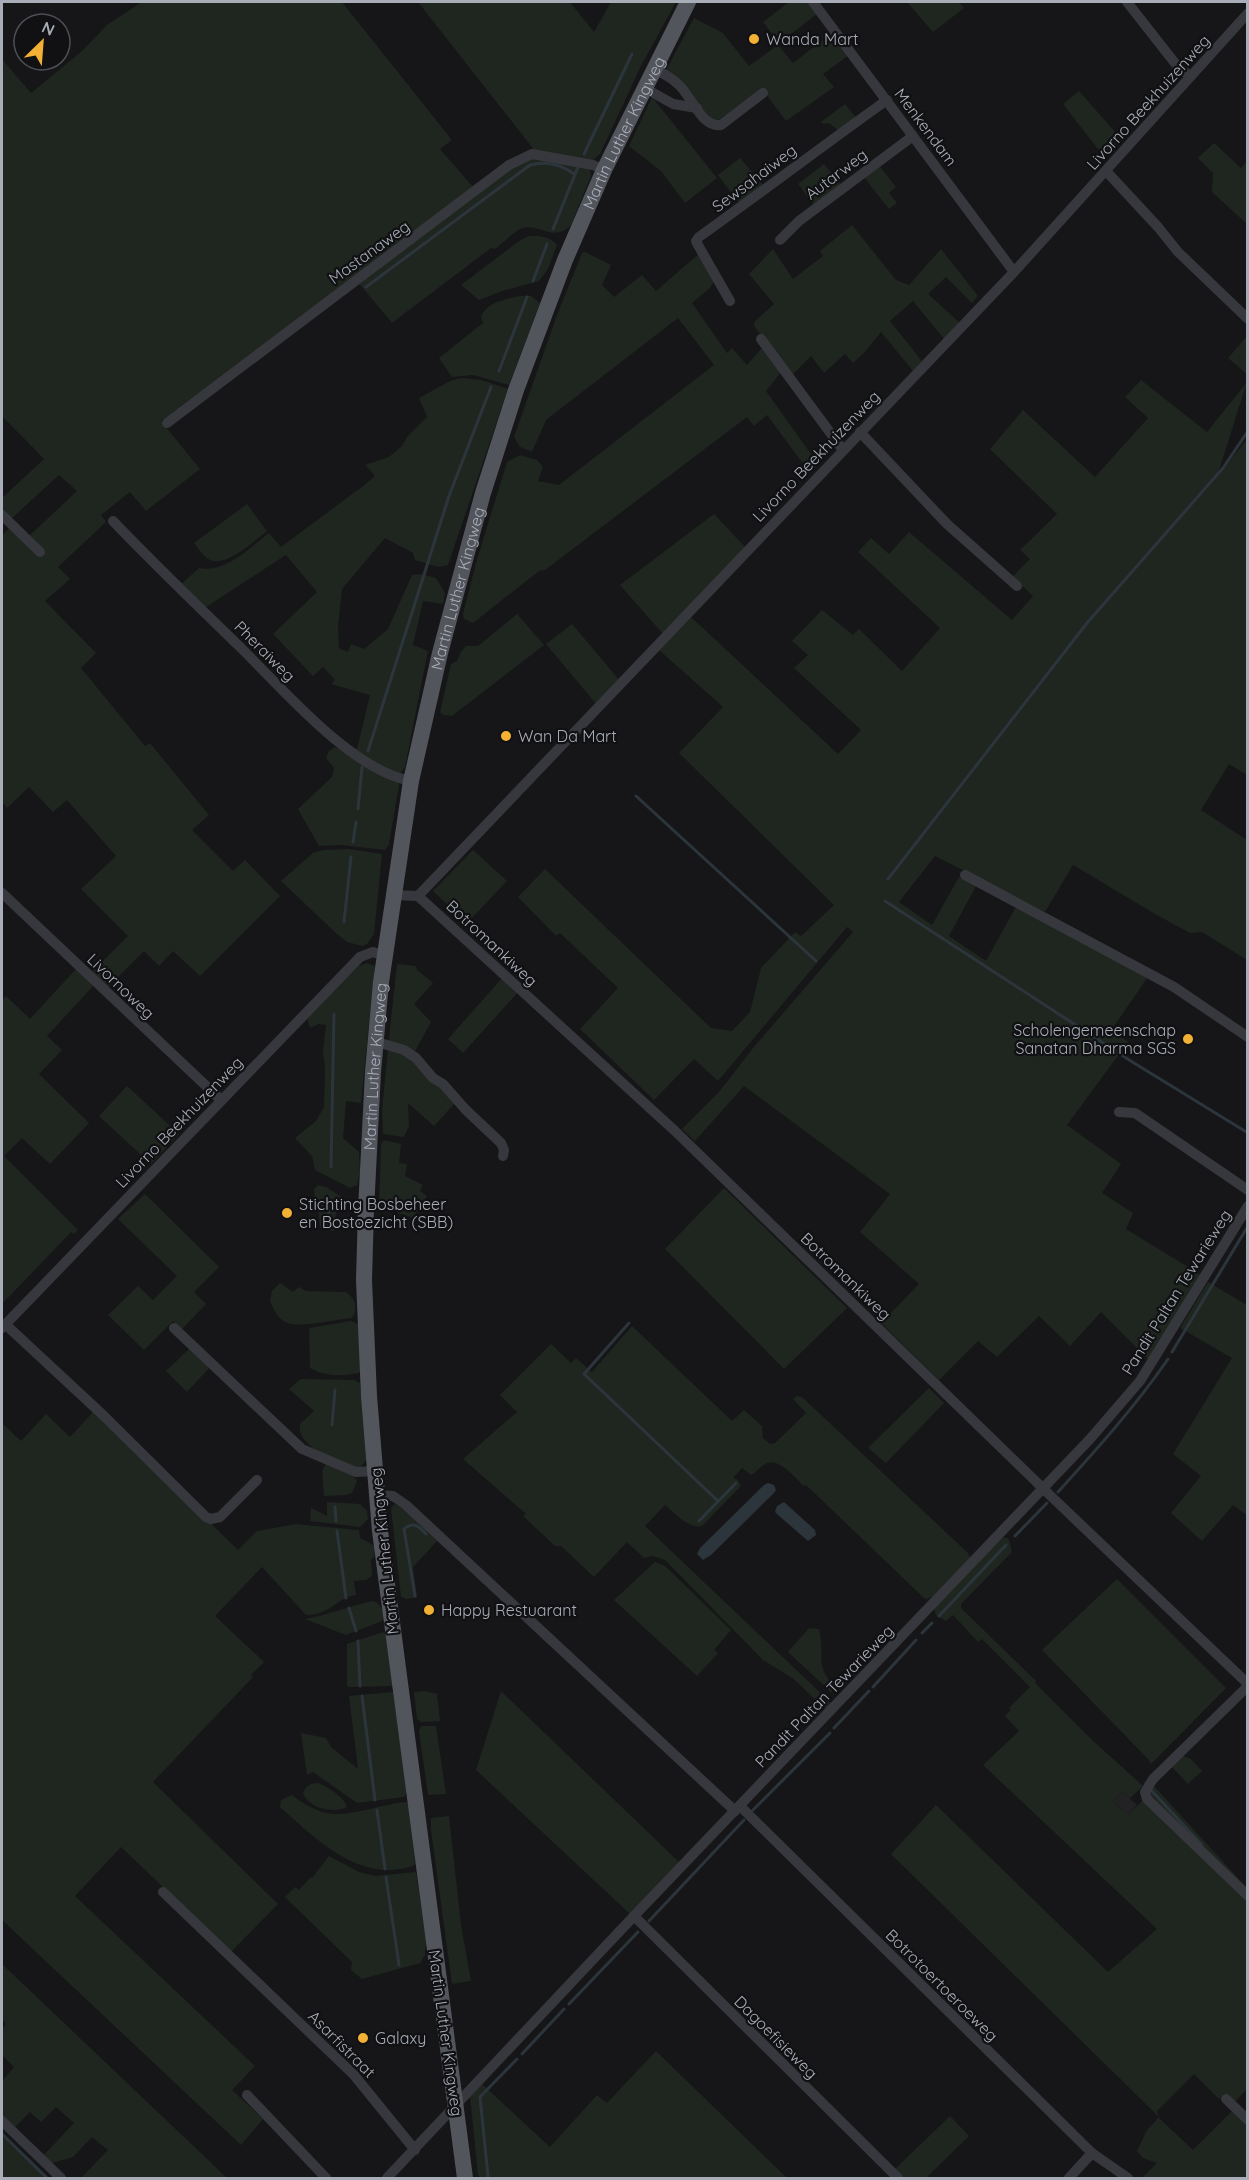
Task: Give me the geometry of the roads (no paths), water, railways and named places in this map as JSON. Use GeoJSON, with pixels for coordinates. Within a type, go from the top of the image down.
{"type":"FeatureCollection","features":[{"type":"Feature","properties":{"kind":"main road","name":"Martin Luther Kingweg"},"geometry":{"type":"LineString","coordinates":[[465,2178],[376,1495],[369,1396],[364,1280],[373,1072],[384,956],[411,781],[440,653],[483,492],[516,390],[565,260],[604,170],[688,2]]}},
{"type":"Feature","properties":{"kind":"street","name":"Menkendam"},"geometry":{"type":"LineString","coordinates":[[813,2],[1014,272]]}},
{"type":"Feature","properties":{"kind":"street"},"geometry":{"type":"LineString","coordinates":[[1127,2],[1178,67],[1190,76]]}},
{"type":"Feature","properties":{"kind":"street","name":"Livorno Beekhuizenweg"},"geometry":{"type":"LineString","coordinates":[[418,896],[1014,272],[1248,13]]}},
{"type":"Feature","properties":{"kind":"street"},"geometry":{"type":"LineString","coordinates":[[660,72],[673,79],[681,87],[711,124],[721,125],[763,93]]}},
{"type":"Feature","properties":{"kind":"street"},"geometry":{"type":"LineString","coordinates":[[650,91],[673,104],[697,108]]}},
{"type":"Feature","properties":{"kind":"street","name":"Sewsahaiweg"},"geometry":{"type":"LineString","coordinates":[[730,301],[696,241],[699,237],[887,100]]}},
{"type":"Feature","properties":{"kind":"street","name":"Autarweg"},"geometry":{"type":"LineString","coordinates":[[780,240],[799,220],[913,136]]}},
{"type":"Feature","properties":{"kind":"street","name":"Mastanaweg"},"geometry":{"type":"LineString","coordinates":[[167,423],[509,165],[532,154],[593,165],[604,170]]}},
{"type":"Feature","properties":{"kind":"street"},"geometry":{"type":"LineString","coordinates":[[1106,171],[1178,252],[1248,319]]}},
{"type":"Feature","properties":{"kind":"street"},"geometry":{"type":"LineString","coordinates":[[761,339],[843,450]]}},
{"type":"Feature","properties":{"kind":"street"},"geometry":{"type":"LineString","coordinates":[[860,432],[947,524],[1017,586]]}},
{"type":"Feature","properties":{"kind":"street"},"geometry":{"type":"LineString","coordinates":[[2,515],[39,552]]}},
{"type":"Feature","properties":{"kind":"street","name":"Pheraiweg"},"geometry":{"type":"LineString","coordinates":[[112,521],[156,567],[335,741],[381,771],[411,781]]}},
{"type":"Feature","properties":{"kind":"street"},"geometry":{"type":"LineString","coordinates":[[965,875],[1036,911],[1174,987],[1248,1037]]}},
{"type":"Feature","properties":{"kind":"street","name":"Livornoweg"},"geometry":{"type":"LineString","coordinates":[[2,893],[220,1099]]}},
{"type":"Feature","properties":{"kind":"street"},"geometry":{"type":"LineString","coordinates":[[393,895],[418,896]]}},
{"type":"Feature","properties":{"kind":"street","name":"Botromankiweg"},"geometry":{"type":"LineString","coordinates":[[418,896],[675,1131],[1248,1685]]}},
{"type":"Feature","properties":{"kind":"street","name":"Livorno Beekhuizenweg"},"geometry":{"type":"LineString","coordinates":[[3,1326],[220,1099],[360,957],[373,952],[384,956]]}},
{"type":"Feature","properties":{"kind":"street"},"geometry":{"type":"LineString","coordinates":[[384,1044],[404,1050],[416,1058],[433,1078],[443,1084],[466,1110],[501,1143],[504,1150],[503,1156]]}},
{"type":"Feature","properties":{"kind":"street"},"geometry":{"type":"LineString","coordinates":[[1119,1112],[1135,1113],[1248,1190]]}},
{"type":"Feature","properties":{"kind":"street","name":"Pandit Paltan Tewarieweg"},"geometry":{"type":"LineString","coordinates":[[387,2178],[1043,1488],[1140,1381],[1248,1206]]}},
{"type":"Feature","properties":{"kind":"street"},"geometry":{"type":"LineString","coordinates":[[3,1326],[104,1416],[206,1517],[211,1519],[220,1516],[257,1480]]}},
{"type":"Feature","properties":{"kind":"street"},"geometry":{"type":"LineString","coordinates":[[174,1328],[302,1449],[356,1473],[375,1471]]}},
{"type":"Feature","properties":{"kind":"street","name":"Botrotoertoeroeweg"},"geometry":{"type":"LineString","coordinates":[[376,1495],[393,1496],[406,1505],[737,1809],[1092,2153],[1128,2178]]}},
{"type":"Feature","properties":{"kind":"street"},"geometry":{"type":"LineString","coordinates":[[1248,1685],[1153,1779],[1144,1792],[1147,1799],[1248,1896]]}},
{"type":"Feature","properties":{"kind":"street","name":"Asarfistraat"},"geometry":{"type":"LineString","coordinates":[[163,1892],[354,2075],[415,2150]]}},
{"type":"Feature","properties":{"kind":"street","name":"Dagoefisieweg"},"geometry":{"type":"LineString","coordinates":[[634,1916],[898,2178]]}},
{"type":"Feature","properties":{"kind":"street"},"geometry":{"type":"LineString","coordinates":[[247,2095],[326,2178]]}},
{"type":"Feature","properties":{"kind":"street"},"geometry":{"type":"LineString","coordinates":[[1226,2099],[1248,2120]]}},
{"type":"Feature","properties":{"kind":"street"},"geometry":{"type":"LineString","coordinates":[[2,2121],[61,2178]]}},
{"type":"Feature","properties":{"kind":"street"},"geometry":{"type":"LineString","coordinates":[[1069,2178],[1092,2153]]}},
{"type":"Feature","properties":{"kind":"waterway"},"geometry":{"type":"LineString","coordinates":[[584,154],[632,54]]}},
{"type":"Feature","properties":{"kind":"waterway"},"geometry":{"type":"LineString","coordinates":[[366,287],[530,165],[553,164],[574,174]]}},
{"type":"Feature","properties":{"kind":"waterway"},"geometry":{"type":"LineString","coordinates":[[553,229],[578,167]]}},
{"type":"Feature","properties":{"kind":"waterway"},"geometry":{"type":"LineString","coordinates":[[533,281],[547,244]]}},
{"type":"Feature","properties":{"kind":"waterway"},"geometry":{"type":"LineString","coordinates":[[499,371],[527,297]]}},
{"type":"Feature","properties":{"kind":"waterway"},"geometry":{"type":"LineString","coordinates":[[368,751],[449,496],[491,387]]}},
{"type":"Feature","properties":{"kind":"waterway"},"geometry":{"type":"LineString","coordinates":[[888,879],[1087,623],[1223,468],[1248,431]]}},
{"type":"Feature","properties":{"kind":"waterway"},"geometry":{"type":"LineString","coordinates":[[358,809],[362,767]]}},
{"type":"Feature","properties":{"kind":"waterway"},"geometry":{"type":"LineString","coordinates":[[636,796],[816,961]]}},
{"type":"Feature","properties":{"kind":"waterway"},"geometry":{"type":"LineString","coordinates":[[353,842],[356,822]]}},
{"type":"Feature","properties":{"kind":"waterway"},"geometry":{"type":"LineString","coordinates":[[344,922],[351,857]]}},
{"type":"Feature","properties":{"kind":"waterway"},"geometry":{"type":"LineString","coordinates":[[885,901],[1134,1063],[1248,1133]]}},
{"type":"Feature","properties":{"kind":"waterway"},"geometry":{"type":"LineString","coordinates":[[331,1167],[334,1014]]}},
{"type":"Feature","properties":{"kind":"waterway"},"geometry":{"type":"LineString","coordinates":[[328,1227],[329,1197]]}},
{"type":"Feature","properties":{"kind":"waterway"},"geometry":{"type":"LineString","coordinates":[[1172,1352],[1248,1226]]}},
{"type":"Feature","properties":{"kind":"waterway"},"geometry":{"type":"LineString","coordinates":[[629,1323],[584,1374],[718,1501]]}},
{"type":"Feature","properties":{"kind":"waterway"},"geometry":{"type":"LineString","coordinates":[[1058,1492],[1129,1411],[1168,1359]]}},
{"type":"Feature","properties":{"kind":"waterway"},"geometry":{"type":"LineString","coordinates":[[332,1425],[335,1390]]}},
{"type":"Feature","properties":{"kind":"waterway"},"geometry":{"type":"LineString","coordinates":[[699,1521],[736,1483]]}},
{"type":"Feature","properties":{"kind":"waterway"},"geometry":{"type":"LineString","coordinates":[[1015,1536],[1047,1503]]}},
{"type":"Feature","properties":{"kind":"waterway"},"geometry":{"type":"LineString","coordinates":[[335,1507],[336,1521]]}},
{"type":"Feature","properties":{"kind":"waterway"},"geometry":{"type":"LineString","coordinates":[[415,1596],[404,1529],[410,1525],[416,1526],[426,1534]]}},
{"type":"Feature","properties":{"kind":"waterway"},"geometry":{"type":"LineString","coordinates":[[337,1531],[346,1598]]}},
{"type":"Feature","properties":{"kind":"waterway"},"geometry":{"type":"LineString","coordinates":[[939,1616],[1006,1545]]}},
{"type":"Feature","properties":{"kind":"waterway"},"geometry":{"type":"LineString","coordinates":[[349,1608],[356,1631]]}},
{"type":"Feature","properties":{"kind":"waterway"},"geometry":{"type":"LineString","coordinates":[[922,1633],[932,1623]]}},
{"type":"Feature","properties":{"kind":"waterway"},"geometry":{"type":"LineString","coordinates":[[873,1687],[916,1640]]}},
{"type":"Feature","properties":{"kind":"waterway"},"geometry":{"type":"LineString","coordinates":[[358,1641],[360,1686]]}},
{"type":"Feature","properties":{"kind":"waterway"},"geometry":{"type":"LineString","coordinates":[[834,1728],[869,1691]]}},
{"type":"Feature","properties":{"kind":"waterway"},"geometry":{"type":"LineString","coordinates":[[362,1696],[375,1800]]}},
{"type":"Feature","properties":{"kind":"waterway"},"geometry":{"type":"LineString","coordinates":[[753,1810],[830,1733]]}},
{"type":"Feature","properties":{"kind":"waterway"},"geometry":{"type":"LineString","coordinates":[[1150,1789],[1202,1845]]}},
{"type":"Feature","properties":{"kind":"waterway"},"geometry":{"type":"LineString","coordinates":[[377,1810],[385,1869]]}},
{"type":"Feature","properties":{"kind":"waterway"},"geometry":{"type":"LineString","coordinates":[[649,1921],[744,1820]]}},
{"type":"Feature","properties":{"kind":"waterway"},"geometry":{"type":"LineString","coordinates":[[386,1877],[399,1965]]}},
{"type":"Feature","properties":{"kind":"waterway"},"geometry":{"type":"LineString","coordinates":[[569,2004],[638,1932]]}},
{"type":"Feature","properties":{"kind":"waterway"},"geometry":{"type":"LineString","coordinates":[[522,2054],[564,2009]]}},
{"type":"Feature","properties":{"kind":"waterway"},"geometry":{"type":"LineString","coordinates":[[488,2176],[480,2097],[517,2059]]}},
{"type":"Feature","properties":{"kind":"waterway"},"geometry":{"type":"LineString","coordinates":[[2,2134],[47,2178]]}},
{"type":"Feature","properties":{"kind":"place","name":"Wanda Mart"},"geometry":{"type":"Point","coordinates":[754,39]}},
{"type":"Feature","properties":{"kind":"place","name":"Wan Da Mart"},"geometry":{"type":"Point","coordinates":[506,736]}},
{"type":"Feature","properties":{"kind":"place","name":"Scholengemeenschap Sanatan Dharma SGS"},"geometry":{"type":"Point","coordinates":[1188,1039]}},
{"type":"Feature","properties":{"kind":"place","name":"Stichting Bosbeheer en Bostoezicht (SBB)"},"geometry":{"type":"Point","coordinates":[287,1213]}},
{"type":"Feature","properties":{"kind":"place","name":"Happy Restuarant"},"geometry":{"type":"Point","coordinates":[429,1610]}},
{"type":"Feature","properties":{"kind":"place","name":"Galaxy"},"geometry":{"type":"Point","coordinates":[363,2038]}}]}
